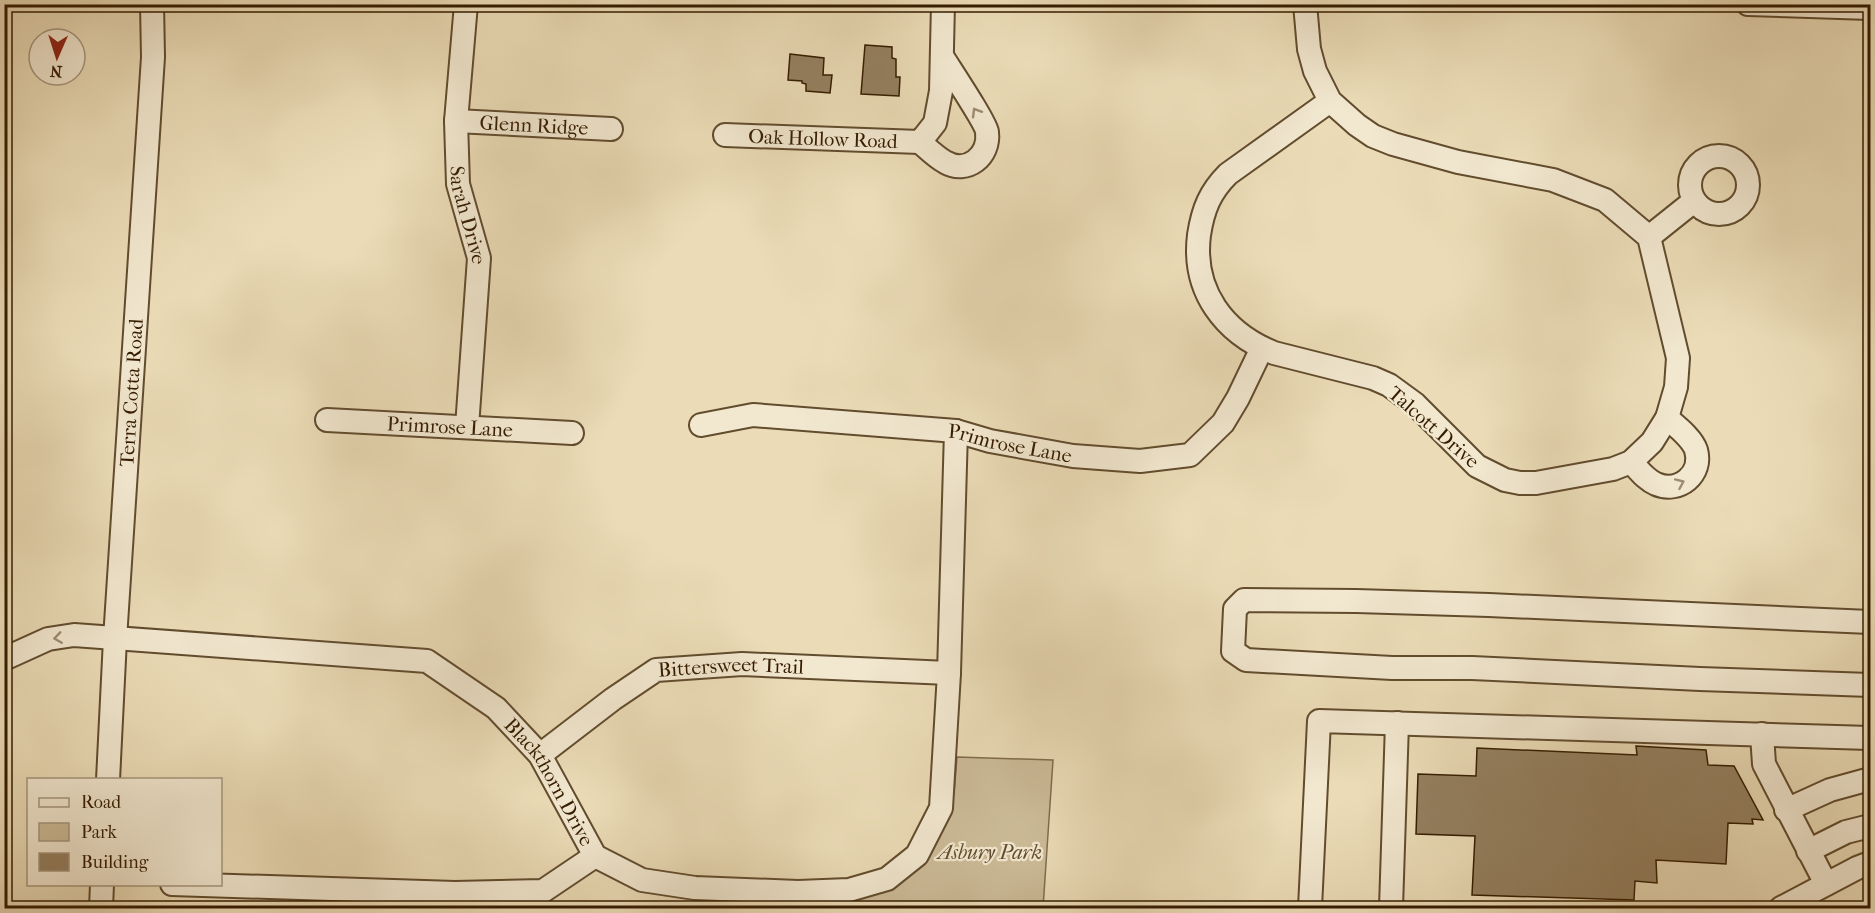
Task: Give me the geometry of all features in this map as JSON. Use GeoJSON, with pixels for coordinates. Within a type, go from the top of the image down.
{"type":"FeatureCollection","features":[{"type":"Feature","properties":{"kind":"street","name":"Terra Cotta Road"},"geometry":{"type":"LineString","coordinates":[[108,778],[153,57],[152,4]]}},
{"type":"Feature","properties":{"kind":"street","name":"Sarah Drive"},"geometry":{"type":"LineString","coordinates":[[466,4],[456,121],[458,184],[479,258],[467,427]]}},
{"type":"Feature","properties":{"kind":"street","name":"Oak Hollow Road"},"geometry":{"type":"LineString","coordinates":[[920,142],[935,123],[941,91],[943,4]]}},
{"type":"Feature","properties":{"kind":"street"},"geometry":{"type":"LineString","coordinates":[[1305,4],[1309,49],[1315,71],[1330,101],[1373,136],[1393,144],[1458,162],[1553,180],[1605,200],[1649,237],[1694,201]]}},
{"type":"Feature","properties":{"kind":"street"},"geometry":{"type":"LineString","coordinates":[[1748,4],[1870,8]]}},
{"type":"Feature","properties":{"kind":"street","name":"Oak Hollow Road"},"geometry":{"type":"LineString","coordinates":[[725,135],[920,142],[946,164],[961,167],[976,162],[986,150],[987,131],[942,56]]}},
{"type":"Feature","properties":{"kind":"street","name":"Talcott Drive"},"geometry":{"type":"LineString","coordinates":[[1330,101],[1228,174],[1216,186],[1205,207],[1197,256],[1203,285],[1210,300],[1236,333],[1248,341],[1274,353],[1373,378],[1389,385],[1415,404],[1477,466],[1505,480],[1536,483],[1613,469],[1631,462],[1652,442],[1667,418],[1676,387],[1678,358],[1649,237]]}},
{"type":"Feature","properties":{"kind":"street","name":"Glenn Ridge"},"geometry":{"type":"LineString","coordinates":[[456,121],[611,129]]}},
{"type":"Feature","properties":{"kind":"street","name":"Primrose Lane"},"geometry":{"type":"LineString","coordinates":[[701,425],[753,415],[956,431],[990,441],[1073,456],[1140,461],[1190,456],[1223,423],[1262,348]]}},
{"type":"Feature","properties":{"kind":"street"},"geometry":{"type":"LineString","coordinates":[[1631,462],[1650,481],[1664,487],[1678,486],[1691,477],[1695,466],[1696,450],[1693,443],[1667,418]]}},
{"type":"Feature","properties":{"kind":"street","name":"Primrose Lane"},"geometry":{"type":"LineString","coordinates":[[327,420],[572,433]]}},
{"type":"Feature","properties":{"kind":"street","name":"Blackthorn Drive"},"geometry":{"type":"LineString","coordinates":[[4,659],[48,639],[74,635],[427,661],[496,708],[540,755],[595,856],[642,880],[695,888],[849,890],[887,879],[916,855],[941,808],[949,673],[956,431]]}},
{"type":"Feature","properties":{"kind":"street"},"geometry":{"type":"LineString","coordinates":[[1870,622],[1478,605],[1244,600],[1235,609],[1233,651],[1246,660],[1392,668],[1472,668],[1870,685]]}},
{"type":"Feature","properties":{"kind":"street","name":"Bittersweet Trail"},"geometry":{"type":"LineString","coordinates":[[540,755],[613,699],[656,670],[742,664],[949,673]]}},
{"type":"Feature","properties":{"kind":"street"},"geometry":{"type":"LineString","coordinates":[[1310,909],[1319,721],[1870,738]]}},
{"type":"Feature","properties":{"kind":"street"},"geometry":{"type":"LineString","coordinates":[[1391,909],[1397,723]]}},
{"type":"Feature","properties":{"kind":"street"},"geometry":{"type":"LineString","coordinates":[[1762,734],[1764,764],[1826,884]]}},
{"type":"Feature","properties":{"kind":"street"},"geometry":{"type":"LineString","coordinates":[[1786,810],[1830,790],[1870,779]]}},
{"type":"Feature","properties":{"kind":"street"},"geometry":{"type":"LineString","coordinates":[[1808,851],[1846,832],[1870,826]]}},
{"type":"Feature","properties":{"kind":"street"},"geometry":{"type":"LineString","coordinates":[[207,886],[455,893],[543,891],[595,856]]}},
{"type":"Feature","properties":{"kind":"street"},"geometry":{"type":"LineString","coordinates":[[1781,909],[1857,867],[1870,863]]}},
{"type":"Feature","properties":{"kind":"street"},"geometry":{"type":"LineString","coordinates":[[101,909],[102,886]]}},
{"type":"Feature","properties":{"kind":"green space","name":"Asbury Park"},"geometry":{"type":"Polygon","coordinates":[[[957,757],[1053,760],[1043,908],[839,908],[840,898],[890,883],[944,820],[954,794],[957,757]]]}},
{"type":"Feature","properties":{"kind":"building"},"geometry":{"type":"Polygon","coordinates":[[[865,45],[892,47],[892,58],[896,59],[896,77],[900,77],[899,96],[861,94],[865,45]]]}},
{"type":"Feature","properties":{"kind":"building"},"geometry":{"type":"Polygon","coordinates":[[[790,54],[824,58],[823,75],[832,75],[830,93],[806,91],[806,84],[802,81],[788,80],[790,54]]]}},
{"type":"Feature","properties":{"kind":"building"},"geometry":{"type":"Polygon","coordinates":[[[1636,746],[1706,750],[1708,765],[1734,766],[1763,820],[1752,819],[1753,824],[1728,823],[1726,864],[1656,860],[1657,883],[1635,881],[1634,900],[1472,895],[1475,836],[1416,834],[1418,774],[1476,776],[1477,748],[1637,755],[1636,746]]]}}]}
